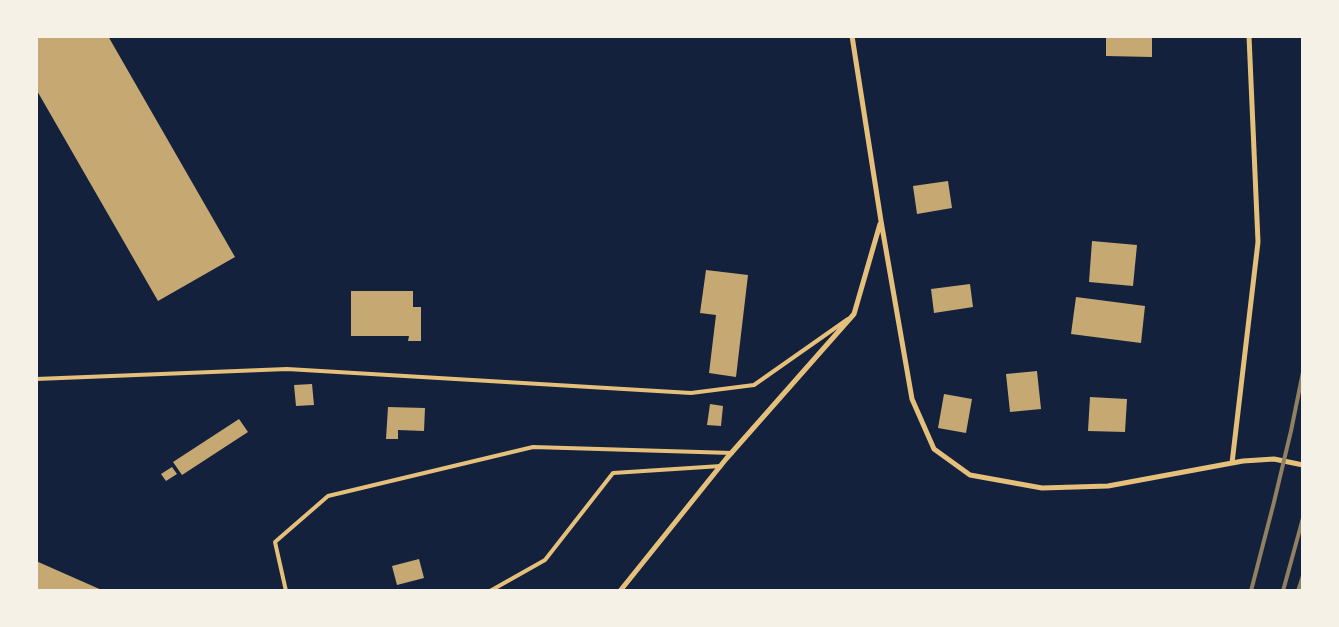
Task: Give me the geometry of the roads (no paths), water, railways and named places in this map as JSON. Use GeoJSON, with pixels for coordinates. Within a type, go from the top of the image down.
{"type":"FeatureCollection","features":[{"type":"Feature","properties":{"kind":"street"},"geometry":{"type":"LineString","coordinates":[[852,36],[881,221],[912,399],[934,449],[970,476],[1042,488],[1108,486],[1243,460],[1274,459],[1303,466]]}},
{"type":"Feature","properties":{"kind":"street"},"geometry":{"type":"LineString","coordinates":[[1232,463],[1258,242],[1249,36]]}},
{"type":"Feature","properties":{"kind":"street"},"geometry":{"type":"LineString","coordinates":[[620,591],[721,466],[854,314],[881,221]]}},
{"type":"Feature","properties":{"kind":"lane"},"geometry":{"type":"LineString","coordinates":[[36,379],[288,369],[691,393],[754,385],[854,314]]}},
{"type":"Feature","properties":{"kind":"lane"},"geometry":{"type":"LineString","coordinates":[[286,591],[275,542],[328,496],[533,447],[732,453]]}},
{"type":"Feature","properties":{"kind":"lane"},"geometry":{"type":"LineString","coordinates":[[490,591],[545,560],[613,473],[721,466]]}},
{"type":"Feature","properties":{"kind":"railway"},"geometry":{"type":"LineString","coordinates":[[1251,591],[1291,431],[1303,372]]}},
{"type":"Feature","properties":{"kind":"railway"},"geometry":{"type":"LineString","coordinates":[[1283,591],[1303,518]]}},
{"type":"Feature","properties":{"kind":"railway"},"geometry":{"type":"LineString","coordinates":[[1298,591],[1303,576]]}}]}
